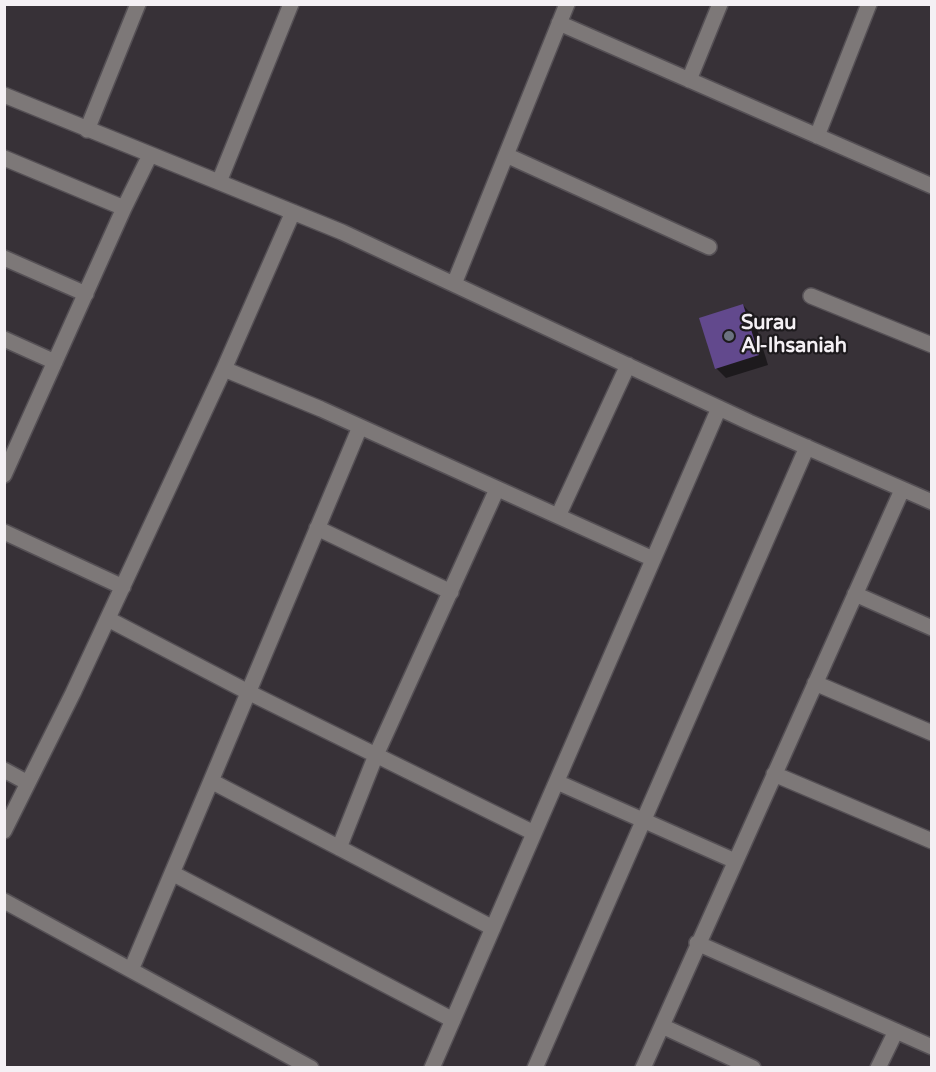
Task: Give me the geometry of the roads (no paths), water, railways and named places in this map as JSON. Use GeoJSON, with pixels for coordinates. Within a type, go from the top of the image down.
{"type":"FeatureCollection","features":[{"type":"Feature","properties":{"kind":"street"},"geometry":{"type":"LineString","coordinates":[[87,130],[138,4]]}},
{"type":"Feature","properties":{"kind":"street"},"geometry":{"type":"LineString","coordinates":[[219,182],[291,4]]}},
{"type":"Feature","properties":{"kind":"street"},"geometry":{"type":"LineString","coordinates":[[454,284],[567,4]]}},
{"type":"Feature","properties":{"kind":"street"},"geometry":{"type":"LineString","coordinates":[[689,80],[720,4]]}},
{"type":"Feature","properties":{"kind":"street"},"geometry":{"type":"LineString","coordinates":[[817,136],[868,4]]}},
{"type":"Feature","properties":{"kind":"street"},"geometry":{"type":"LineString","coordinates":[[559,23],[932,186]]}},
{"type":"Feature","properties":{"kind":"street"},"geometry":{"type":"LineString","coordinates":[[4,95],[342,232],[719,408],[932,502]]}},
{"type":"Feature","properties":{"kind":"street"},"geometry":{"type":"LineString","coordinates":[[4,475],[150,155]]}},
{"type":"Feature","properties":{"kind":"street"},"geometry":{"type":"LineString","coordinates":[[506,155],[709,247]]}},
{"type":"Feature","properties":{"kind":"street"},"geometry":{"type":"LineString","coordinates":[[4,158],[124,208]]}},
{"type":"Feature","properties":{"kind":"street"},"geometry":{"type":"LineString","coordinates":[[4,831],[123,587],[224,369],[293,212]]}},
{"type":"Feature","properties":{"kind":"street"},"geometry":{"type":"LineString","coordinates":[[4,258],[86,294]]}},
{"type":"Feature","properties":{"kind":"street"},"geometry":{"type":"LineString","coordinates":[[810,296],[932,345]]}},
{"type":"Feature","properties":{"kind":"street"},"geometry":{"type":"LineString","coordinates":[[4,339],[55,362]]}},
{"type":"Feature","properties":{"kind":"street"},"geometry":{"type":"LineString","coordinates":[[558,516],[628,365]]}},
{"type":"Feature","properties":{"kind":"street"},"geometry":{"type":"LineString","coordinates":[[224,369],[360,427],[653,559]]}},
{"type":"Feature","properties":{"kind":"street"},"geometry":{"type":"LineString","coordinates":[[432,1068],[719,408]]}},
{"type":"Feature","properties":{"kind":"street"},"geometry":{"type":"LineString","coordinates":[[131,970],[360,427]]}},
{"type":"Feature","properties":{"kind":"street"},"geometry":{"type":"LineString","coordinates":[[535,1068],[807,447]]}},
{"type":"Feature","properties":{"kind":"street"},"geometry":{"type":"LineString","coordinates":[[339,848],[376,755],[497,489]]}},
{"type":"Feature","properties":{"kind":"street"},"geometry":{"type":"LineString","coordinates":[[643,1068],[902,490]]}},
{"type":"Feature","properties":{"kind":"street"},"geometry":{"type":"LineString","coordinates":[[317,528],[451,592]]}},
{"type":"Feature","properties":{"kind":"street"},"geometry":{"type":"LineString","coordinates":[[4,532],[123,587]]}},
{"type":"Feature","properties":{"kind":"street"},"geometry":{"type":"LineString","coordinates":[[855,594],[932,628]]}},
{"type":"Feature","properties":{"kind":"street"},"geometry":{"type":"LineString","coordinates":[[108,619],[248,692],[534,833]]}},
{"type":"Feature","properties":{"kind":"street"},"geometry":{"type":"LineString","coordinates":[[815,683],[932,733]]}},
{"type":"Feature","properties":{"kind":"street"},"geometry":{"type":"LineString","coordinates":[[4,770],[28,783]]}},
{"type":"Feature","properties":{"kind":"street"},"geometry":{"type":"LineString","coordinates":[[774,774],[932,841]]}},
{"type":"Feature","properties":{"kind":"street"},"geometry":{"type":"LineString","coordinates":[[211,781],[493,928]]}},
{"type":"Feature","properties":{"kind":"street"},"geometry":{"type":"LineString","coordinates":[[556,782],[735,861]]}},
{"type":"Feature","properties":{"kind":"street"},"geometry":{"type":"LineString","coordinates":[[172,873],[453,1020]]}},
{"type":"Feature","properties":{"kind":"street"},"geometry":{"type":"LineString","coordinates":[[4,901],[311,1068]]}},
{"type":"Feature","properties":{"kind":"street"},"geometry":{"type":"LineString","coordinates":[[698,944],[932,1047]]}},
{"type":"Feature","properties":{"kind":"street"},"geometry":{"type":"LineString","coordinates":[[662,1026],[753,1068]]}},
{"type":"Feature","properties":{"kind":"street"},"geometry":{"type":"LineString","coordinates":[[878,1068],[896,1031]]}},
{"type":"Feature","properties":{"kind":"place","name":"Surau Al-Ihsaniah"},"geometry":{"type":"Point","coordinates":[729,336]}}]}
